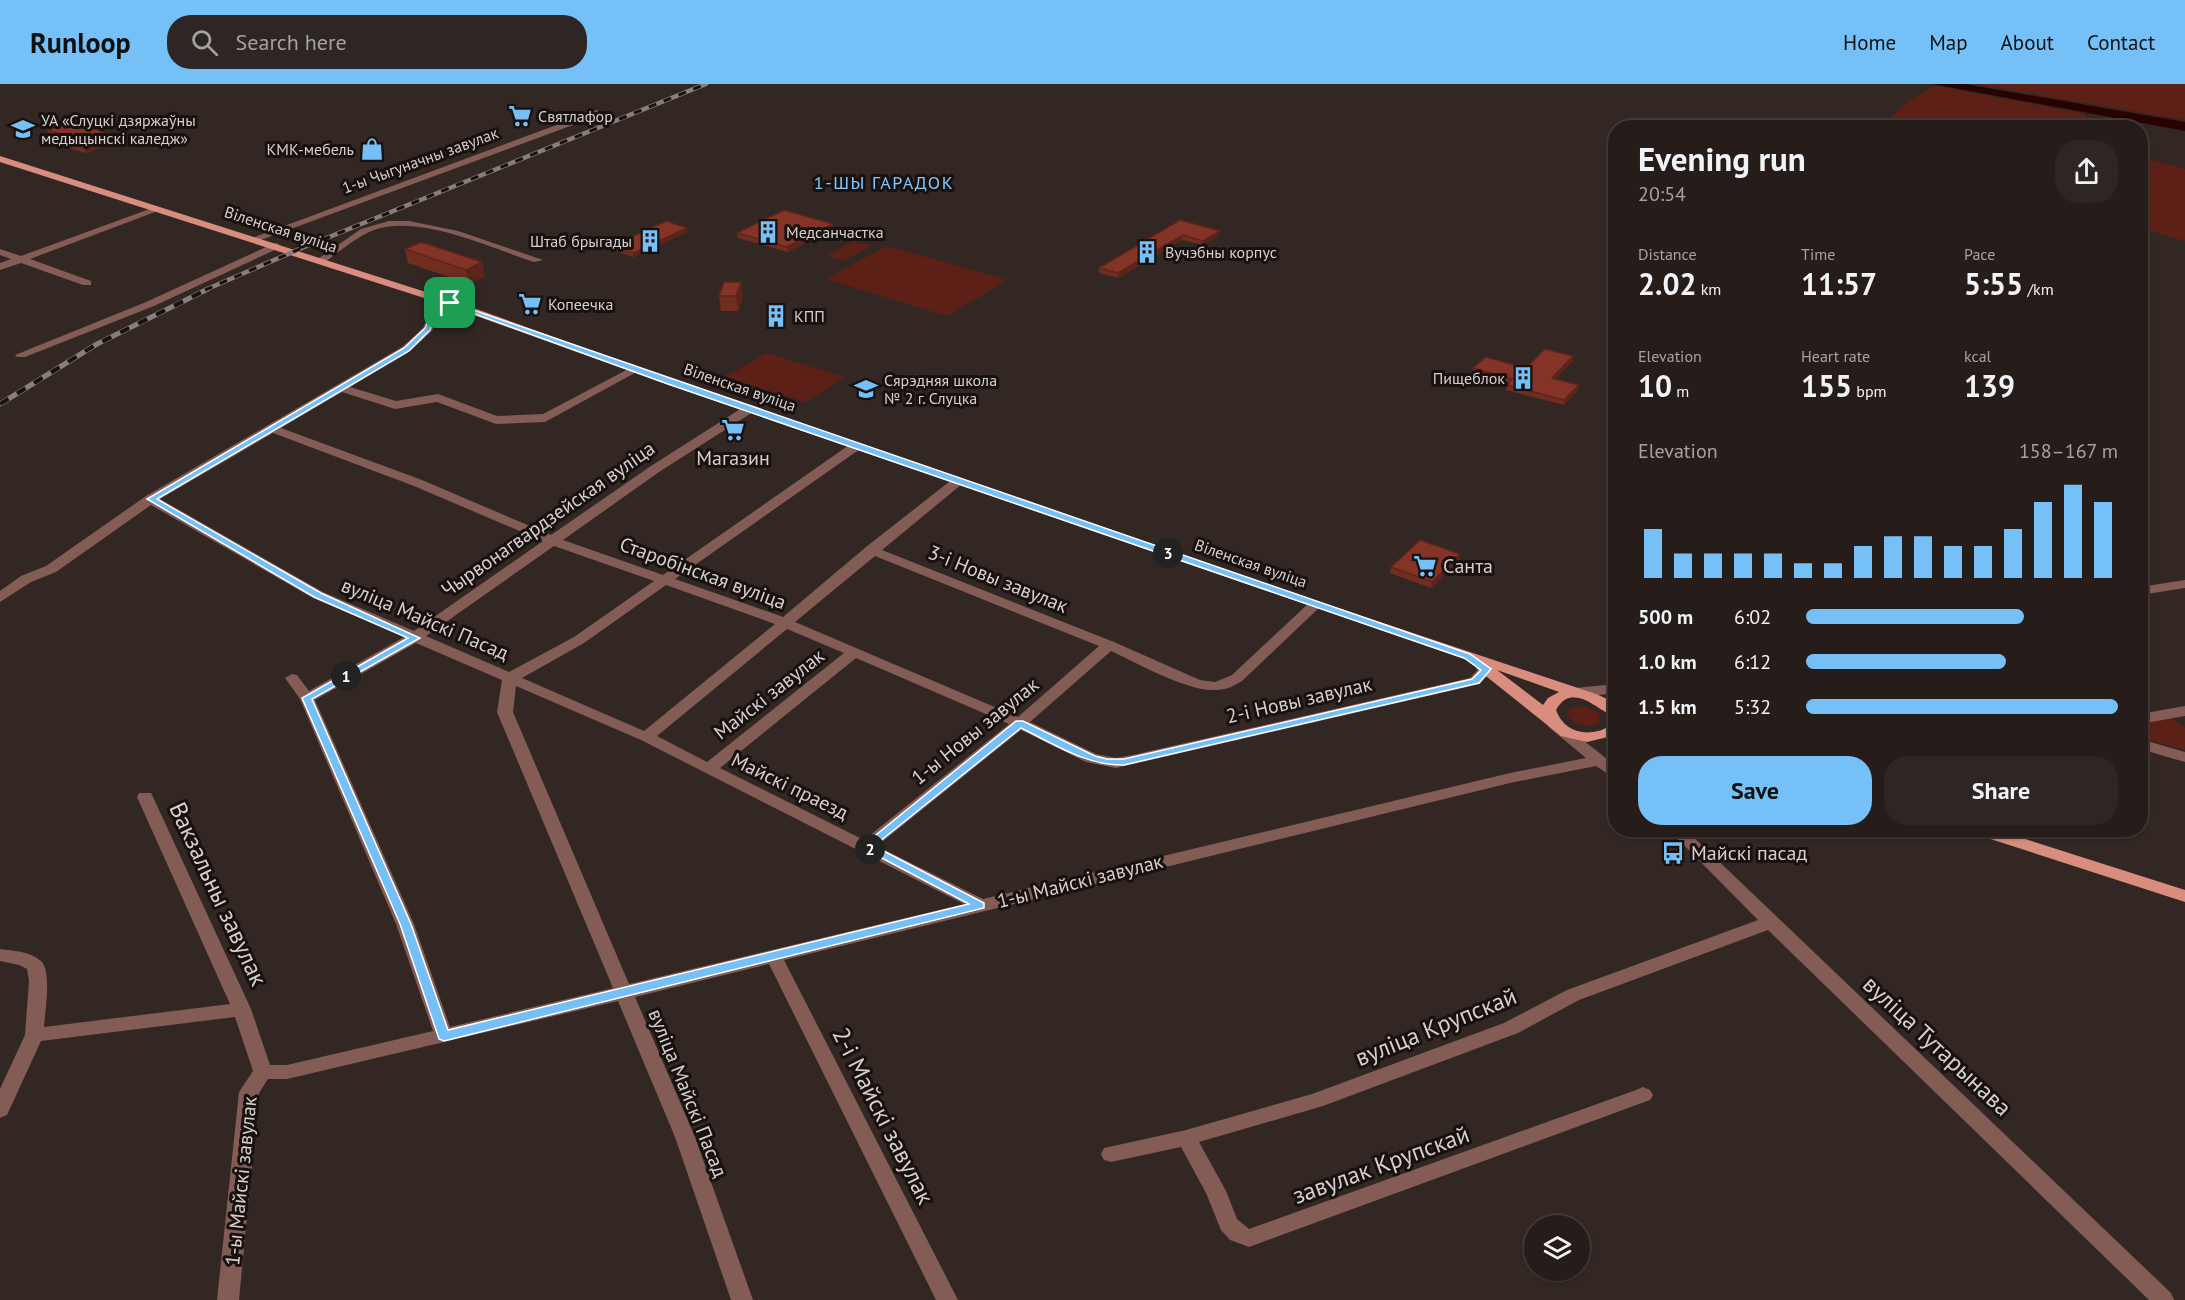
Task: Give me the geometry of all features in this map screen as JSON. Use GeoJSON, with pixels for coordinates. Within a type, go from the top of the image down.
{"type":"FeatureCollection","features":[{"type":"Feature","properties":{"kind":"main road","name":"Віленская вуліца"},"geometry":{"type":"LineString","coordinates":[[0,159],[254,238],[450,303],[1315,605],[1600,700],[1608,705]]}},
{"type":"Feature","properties":{"kind":"main road","name":"Віленская вуліца"},"geometry":{"type":"LineString","coordinates":[[1467,656],[1571,734],[1588,737],[1608,734]]}},
{"type":"Feature","properties":{"kind":"main road"},"geometry":{"type":"LineString","coordinates":[[1553,721],[1550,705],[1555,700],[1575,693]]}},
{"type":"Feature","properties":{"kind":"main road"},"geometry":{"type":"LineString","coordinates":[[2003,837],[2185,896]]}},
{"type":"Feature","properties":{"kind":"street","name":"1-ы Чыгуначны завулак"},"geometry":{"type":"LineString","coordinates":[[254,238],[597,112]]}},
{"type":"Feature","properties":{"kind":"street"},"geometry":{"type":"LineString","coordinates":[[0,267],[158,208]]}},
{"type":"Feature","properties":{"kind":"street"},"geometry":{"type":"LineString","coordinates":[[320,261],[349,240],[372,228],[401,224],[425,225],[538,260]]}},
{"type":"Feature","properties":{"kind":"street"},"geometry":{"type":"LineString","coordinates":[[21,355],[168,296],[275,246]]}},
{"type":"Feature","properties":{"kind":"street"},"geometry":{"type":"LineString","coordinates":[[0,252],[87,282]]}},
{"type":"Feature","properties":{"kind":"street"},"geometry":{"type":"LineString","coordinates":[[0,598],[26,579],[51,569],[151,499],[274,429],[406,349],[428,329],[435,310],[450,303]]}},
{"type":"Feature","properties":{"kind":"street"},"geometry":{"type":"LineString","coordinates":[[342,388],[395,405],[438,398],[496,420],[545,418],[636,369]]}},
{"type":"Feature","properties":{"kind":"street","name":"Чырвонагвардзейская вуліца"},"geometry":{"type":"LineString","coordinates":[[307,698],[415,638],[655,469],[749,409]]}},
{"type":"Feature","properties":{"kind":"street","name":"Старобінская вуліца"},"geometry":{"type":"LineString","coordinates":[[274,429],[418,483],[553,541],[783,622],[1020,723],[1092,758],[1116,763]]}},
{"type":"Feature","properties":{"kind":"street"},"geometry":{"type":"LineString","coordinates":[[510,678],[579,640],[856,446]]}},
{"type":"Feature","properties":{"kind":"street"},"geometry":{"type":"LineString","coordinates":[[646,737],[783,622],[958,481]]}},
{"type":"Feature","properties":{"kind":"street","name":"вуліца Майскі Пасад"},"geometry":{"type":"LineString","coordinates":[[151,499],[318,595],[510,678],[505,712],[686,1137],[742,1300]]}},
{"type":"Feature","properties":{"kind":"street","name":"3-і Новы завулак"},"geometry":{"type":"LineString","coordinates":[[871,550],[1109,645],[1197,684],[1215,686],[1238,678],[1315,605]]}},
{"type":"Feature","properties":{"kind":"street"},"geometry":{"type":"LineString","coordinates":[[2148,590],[2185,584]]}},
{"type":"Feature","properties":{"kind":"street","name":"1-ы Новы завулак"},"geometry":{"type":"LineString","coordinates":[[866,847],[1020,723],[1109,645]]}},
{"type":"Feature","properties":{"kind":"street","name":"Майскі завулак"},"geometry":{"type":"LineString","coordinates":[[708,769],[855,652]]}},
{"type":"Feature","properties":{"kind":"street","name":"2-і Новы завулак"},"geometry":{"type":"LineString","coordinates":[[1116,763],[1475,681],[1486,669]]}},
{"type":"Feature","properties":{"kind":"street"},"geometry":{"type":"LineString","coordinates":[[292,678],[307,698],[405,924],[444,1036]]}},
{"type":"Feature","properties":{"kind":"street","name":"Майскі праезд"},"geometry":{"type":"LineString","coordinates":[[510,678],[646,737],[980,905]]}},
{"type":"Feature","properties":{"kind":"street"},"geometry":{"type":"LineString","coordinates":[[1575,693],[1608,689]]}},
{"type":"Feature","properties":{"kind":"street"},"geometry":{"type":"LineString","coordinates":[[2148,718],[2185,711]]}},
{"type":"Feature","properties":{"kind":"street"},"geometry":{"type":"LineString","coordinates":[[1553,721],[1608,767]]}},
{"type":"Feature","properties":{"kind":"street"},"geometry":{"type":"LineString","coordinates":[[2148,746],[2185,757]]}},
{"type":"Feature","properties":{"kind":"street","name":"1-ы Майскі завулак"},"geometry":{"type":"LineString","coordinates":[[228,1300],[249,1092],[262,1072],[287,1072],[444,1036],[1498,780],[1600,760]]}},
{"type":"Feature","properties":{"kind":"street","name":"Вакзальны завулак"},"geometry":{"type":"LineString","coordinates":[[34,1035],[242,1009],[145,797]]}},
{"type":"Feature","properties":{"kind":"street","name":"вуліца Тутарынава"},"geometry":{"type":"LineString","coordinates":[[1684,837],[1770,923],[2016,1156],[2163,1300]]}},
{"type":"Feature","properties":{"kind":"street","name":"вуліца Крупскай"},"geometry":{"type":"LineString","coordinates":[[1112,1154],[1186,1138],[1316,1101],[1511,1028],[1573,995],[1744,930],[1770,923]]}},
{"type":"Feature","properties":{"kind":"street"},"geometry":{"type":"LineString","coordinates":[[0,955],[23,959],[34,966],[38,981],[34,1035],[0,1110]]}},
{"type":"Feature","properties":{"kind":"street","name":"2-і Майскі завулак"},"geometry":{"type":"LineString","coordinates":[[773,955],[947,1300]]}},
{"type":"Feature","properties":{"kind":"street"},"geometry":{"type":"LineString","coordinates":[[242,1009],[262,1072]]}},
{"type":"Feature","properties":{"kind":"street","name":"завулак Крупскай"},"geometry":{"type":"LineString","coordinates":[[1186,1138],[1216,1191],[1228,1224],[1237,1233],[1249,1238],[1643,1095]]}},
{"type":"Feature","properties":{"kind":"shaded area"},"geometry":{"type":"Polygon","coordinates":[[[1932,84],[1965,84],[2185,122],[2185,131],[2148,124],[2148,120],[2126,120],[1932,84]]]}},
{"type":"Feature","properties":{"kind":"shaded area"},"geometry":{"type":"Polygon","coordinates":[[[1976,84],[2185,84],[2185,120],[1976,84]]]}},
{"type":"Feature","properties":{"kind":"shaded area"},"geometry":{"type":"Polygon","coordinates":[[[1935,86],[2076,112],[2085,115],[2089,120],[1888,120],[1908,101],[1935,86]]]}},
{"type":"Feature","properties":{"kind":"shaded area"},"geometry":{"type":"Polygon","coordinates":[[[2148,159],[2185,169],[2185,241],[2148,230],[2148,159]]]}},
{"type":"Feature","properties":{"kind":"shaded area"},"geometry":{"type":"Polygon","coordinates":[[[854,241],[871,246],[843,261],[826,256],[854,241]]]}},
{"type":"Feature","properties":{"kind":"shaded area"},"geometry":{"type":"Polygon","coordinates":[[[887,246],[1007,280],[947,316],[826,279],[887,246]]]}},
{"type":"Feature","properties":{"kind":"shaded area"},"geometry":{"type":"Polygon","coordinates":[[[766,353],[845,377],[805,402],[725,377],[766,353]]]}},
{"type":"Feature","properties":{"kind":"shaded area"},"geometry":{"type":"Polygon","coordinates":[[[1585,706],[1599,713],[1600,722],[1582,725],[1573,722],[1567,715],[1570,709],[1585,706]]]}},
{"type":"Feature","properties":{"kind":"shaded area"},"geometry":{"type":"Polygon","coordinates":[[[2170,717],[2185,728],[2185,750],[2148,740],[2148,721],[2170,717]]]}},
{"type":"Feature","properties":{"kind":"building"},"geometry":{"type":"Polygon","coordinates":[[[71,122],[105,132],[81,140],[47,130],[71,122]]]}},
{"type":"Feature","properties":{"kind":"building"},"geometry":{"type":"Polygon","coordinates":[[[784,210],[833,224],[787,247],[737,233],[784,210]]]}},
{"type":"Feature","properties":{"kind":"building"},"geometry":{"type":"Polygon","coordinates":[[[1180,220],[1220,231],[1203,241],[1183,235],[1118,273],[1099,268],[1180,220]]]}},
{"type":"Feature","properties":{"kind":"building","name":"Штаб брыгады"},"geometry":{"type":"Polygon","coordinates":[[[666,221],[687,228],[633,253],[612,246],[666,221]]]}},
{"type":"Feature","properties":{"kind":"building"},"geometry":{"type":"Polygon","coordinates":[[[421,242],[482,262],[466,270],[405,249],[421,242]]]}},
{"type":"Feature","properties":{"kind":"building"},"geometry":{"type":"Polygon","coordinates":[[[724,282],[741,282],[736,296],[719,296],[724,282]]]}},
{"type":"Feature","properties":{"kind":"building","name":"Пищеблок"},"geometry":{"type":"Polygon","coordinates":[[[1545,349],[1573,356],[1552,378],[1579,385],[1564,400],[1507,385],[1512,379],[1473,368],[1486,357],[1526,368],[1545,349]]]}},
{"type":"Feature","properties":{"kind":"building","name":"Санта"},"geometry":{"type":"Polygon","coordinates":[[[1420,540],[1460,554],[1432,582],[1391,567],[1420,540]]]}},
{"type":"Feature","properties":{"kind":"railway"},"geometry":{"type":"LineString","coordinates":[[205,290],[302,248],[706,84]]}},
{"type":"Feature","properties":{"kind":"railway"},"geometry":{"type":"LineString","coordinates":[[0,404],[97,344],[208,289]]}},
{"type":"Feature","properties":{"kind":"place","name":"Святлафор"},"geometry":{"type":"Point","coordinates":[520,116]}},
{"type":"Feature","properties":{"kind":"place","name":"УА «Слуцкі дзяржаўны медыцынскі каледж»"},"geometry":{"type":"Point","coordinates":[23,129]}},
{"type":"Feature","properties":{"kind":"place","name":"КМК-мебель"},"geometry":{"type":"Point","coordinates":[372,149]}},
{"type":"Feature","properties":{"kind":"place","name":"Медсанчастка"},"geometry":{"type":"Point","coordinates":[768,232]}},
{"type":"Feature","properties":{"kind":"place","name":"Штаб брыгады"},"geometry":{"type":"Point","coordinates":[650,241]}},
{"type":"Feature","properties":{"kind":"place","name":"Вучэбны корпус"},"geometry":{"type":"Point","coordinates":[1147,252]}},
{"type":"Feature","properties":{"kind":"place","name":"Копеечка"},"geometry":{"type":"Point","coordinates":[530,304]}},
{"type":"Feature","properties":{"kind":"place","name":"КПП"},"geometry":{"type":"Point","coordinates":[776,316]}},
{"type":"Feature","properties":{"kind":"place","name":"Пищеблок"},"geometry":{"type":"Point","coordinates":[1523,378]}},
{"type":"Feature","properties":{"kind":"place","name":"Сярэдняя школа № 2 г. Слуцка"},"geometry":{"type":"Point","coordinates":[866,389]}},
{"type":"Feature","properties":{"kind":"place","name":"Магазин"},"geometry":{"type":"Point","coordinates":[733,430]}},
{"type":"Feature","properties":{"kind":"place","name":"Санта"},"geometry":{"type":"Point","coordinates":[1425,566]}},
{"type":"Feature","properties":{"kind":"place","name":"Майскі пасад"},"geometry":{"type":"Point","coordinates":[1673,853]}},
{"type":"Feature","properties":{"kind":"district","name":"1-ШЫ ГАРАДОК"},"geometry":{"type":"Point","coordinates":[884,183]}},
{"type":"Feature","properties":{"kind":"route"},"geometry":{"type":"LineString","coordinates":[[450,303],[670,382],[1467,656],[1486,669],[1475,681],[1116,763],[1092,758],[1020,723],[866,847],[980,905],[444,1036],[405,924],[307,698],[415,638],[318,595],[151,499],[274,429],[406,349],[428,329],[435,310],[450,303]]}}]}
